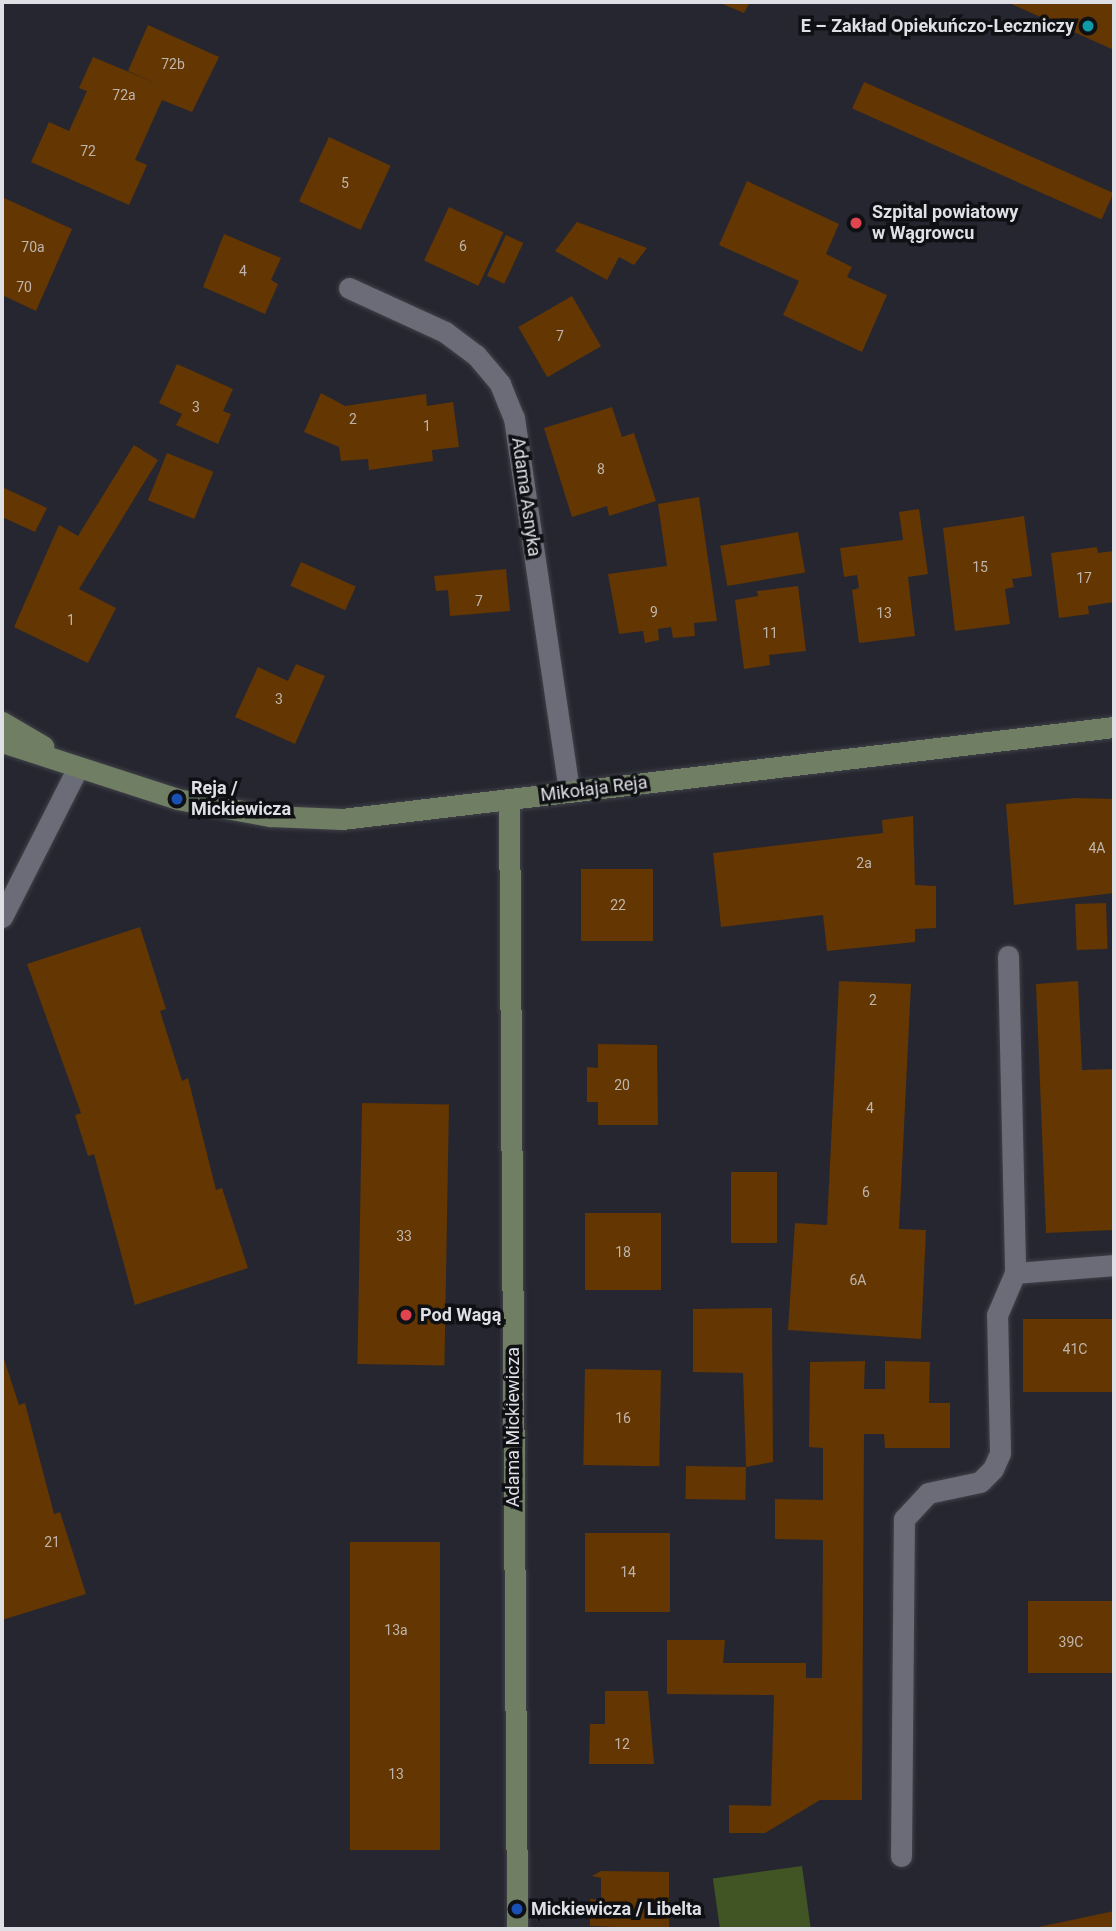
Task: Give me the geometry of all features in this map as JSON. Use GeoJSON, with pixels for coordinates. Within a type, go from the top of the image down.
{"type":"FeatureCollection","features":[{"type":"Feature","properties":{"kind":"street","name":"Adama Asnyka"},"geometry":{"type":"LineString","coordinates":[[349,288],[445,332],[477,355],[500,384],[514,418],[569,792]]}},
{"type":"Feature","properties":{"kind":"street","name":"Mikołaja Reja"},"geometry":{"type":"LineString","coordinates":[[2,722],[78,767]]}},
{"type":"Feature","properties":{"kind":"street","name":"Mikołaja Reja"},"geometry":{"type":"LineString","coordinates":[[2,741],[140,790],[270,816],[342,819],[1114,727]]}},
{"type":"Feature","properties":{"kind":"street"},"geometry":{"type":"LineString","coordinates":[[2,917],[78,767]]}},
{"type":"Feature","properties":{"kind":"street","name":"Adama Mickiewicza"},"geometry":{"type":"LineString","coordinates":[[509,799],[517,1929]]}},
{"type":"Feature","properties":{"kind":"street"},"geometry":{"type":"LineString","coordinates":[[901,1856],[904,1519],[928,1493],[980,1482],[993,1469],[1000,1453],[997,1315],[1004,1289],[1015,1273],[1008,957]]}},
{"type":"Feature","properties":{"kind":"street"},"geometry":{"type":"LineString","coordinates":[[1015,1273],[1114,1265]]}},
{"type":"Feature","properties":{"kind":"green space"},"geometry":{"type":"Polygon","coordinates":[[[802,1866],[811,1929],[720,1929],[713,1879],[802,1866]]]}},
{"type":"Feature","properties":{"kind":"building"},"geometry":{"type":"Polygon","coordinates":[[[718,2],[750,2],[744,13],[718,2]]]}},
{"type":"Feature","properties":{"kind":"building","name":"E – Zakład Opiekuńczo-Leczniczy"},"geometry":{"type":"Polygon","coordinates":[[[1007,2],[1114,2],[1114,50],[1007,2]]]}},
{"type":"Feature","properties":{"kind":"building"},"geometry":{"type":"Polygon","coordinates":[[[148,25],[219,57],[192,112],[162,100],[135,160],[147,165],[129,205],[31,162],[49,122],[69,131],[87,91],[79,88],[93,57],[160,85],[128,71],[148,25]]]}},
{"type":"Feature","properties":{"kind":"building"},"geometry":{"type":"Polygon","coordinates":[[[864,82],[1113,193],[1102,220],[852,108],[864,82]]]}},
{"type":"Feature","properties":{"kind":"building"},"geometry":{"type":"Polygon","coordinates":[[[329,137],[391,166],[361,230],[299,201],[329,137]]]}},
{"type":"Feature","properties":{"kind":"building"},"geometry":{"type":"Polygon","coordinates":[[[747,181],[839,224],[826,254],[852,267],[847,277],[887,295],[862,352],[783,315],[799,281],[719,245],[747,181]]]}},
{"type":"Feature","properties":{"kind":"building"},"geometry":{"type":"Polygon","coordinates":[[[2,197],[72,229],[36,311],[2,295],[2,197]]]}},
{"type":"Feature","properties":{"kind":"building"},"geometry":{"type":"Polygon","coordinates":[[[449,207],[503,232],[478,286],[424,260],[449,207]]]}},
{"type":"Feature","properties":{"kind":"building"},"geometry":{"type":"Polygon","coordinates":[[[577,222],[647,248],[634,265],[619,257],[607,280],[555,251],[577,222]]]}},
{"type":"Feature","properties":{"kind":"building"},"geometry":{"type":"Polygon","coordinates":[[[224,234],[281,258],[271,280],[278,284],[265,314],[203,287],[224,234]]]}},
{"type":"Feature","properties":{"kind":"building"},"geometry":{"type":"Polygon","coordinates":[[[506,235],[523,243],[504,284],[487,276],[506,235]]]}},
{"type":"Feature","properties":{"kind":"building"},"geometry":{"type":"Polygon","coordinates":[[[572,296],[601,346],[547,377],[518,327],[572,296]]]}},
{"type":"Feature","properties":{"kind":"building"},"geometry":{"type":"Polygon","coordinates":[[[177,364],[233,389],[223,411],[231,414],[218,444],[176,425],[182,414],[159,403],[177,364]]]}},
{"type":"Feature","properties":{"kind":"building"},"geometry":{"type":"Polygon","coordinates":[[[321,393],[345,406],[426,394],[427,406],[453,402],[459,447],[432,450],[433,461],[369,470],[368,459],[341,461],[339,447],[304,432],[321,393]]]}},
{"type":"Feature","properties":{"kind":"building"},"geometry":{"type":"Polygon","coordinates":[[[612,407],[622,437],[634,433],[656,501],[609,516],[607,506],[572,517],[544,428],[612,407]]]}},
{"type":"Feature","properties":{"kind":"building"},"geometry":{"type":"Polygon","coordinates":[[[134,445],[158,460],[79,589],[116,608],[88,663],[14,627],[59,525],[78,536],[134,445]]]}},
{"type":"Feature","properties":{"kind":"building"},"geometry":{"type":"Polygon","coordinates":[[[167,453],[213,472],[194,519],[148,500],[167,453]]]}},
{"type":"Feature","properties":{"kind":"building"},"geometry":{"type":"Polygon","coordinates":[[[2,487],[47,508],[35,532],[2,517],[2,487]]]}},
{"type":"Feature","properties":{"kind":"building"},"geometry":{"type":"Polygon","coordinates":[[[699,497],[717,621],[694,623],[695,636],[673,638],[671,627],[658,629],[659,640],[645,643],[643,631],[619,634],[608,574],[667,566],[658,504],[699,497]]]}},
{"type":"Feature","properties":{"kind":"building"},"geometry":{"type":"Polygon","coordinates":[[[919,509],[928,574],[908,577],[915,636],[859,643],[852,590],[859,588],[857,575],[844,577],[840,548],[903,540],[899,512],[919,509]]]}},
{"type":"Feature","properties":{"kind":"building"},"geometry":{"type":"Polygon","coordinates":[[[1024,516],[1032,576],[1012,579],[1014,587],[1005,589],[1010,624],[955,631],[943,528],[1024,516]]]}},
{"type":"Feature","properties":{"kind":"building"},"geometry":{"type":"Polygon","coordinates":[[[798,532],[805,572],[727,586],[720,546],[798,532]]]}},
{"type":"Feature","properties":{"kind":"building"},"geometry":{"type":"Polygon","coordinates":[[[1097,547],[1098,553],[1114,551],[1114,602],[1088,606],[1089,614],[1059,618],[1051,553],[1097,547]]]}},
{"type":"Feature","properties":{"kind":"building"},"geometry":{"type":"Polygon","coordinates":[[[301,562],[356,586],[345,610],[290,586],[301,562]]]}},
{"type":"Feature","properties":{"kind":"building"},"geometry":{"type":"Polygon","coordinates":[[[506,569],[510,611],[450,616],[448,590],[436,591],[434,576],[506,569]]]}},
{"type":"Feature","properties":{"kind":"building"},"geometry":{"type":"Polygon","coordinates":[[[798,586],[806,651],[769,655],[770,665],[744,669],[735,600],[758,596],[757,591],[798,586]]]}},
{"type":"Feature","properties":{"kind":"building"},"geometry":{"type":"Polygon","coordinates":[[[296,664],[325,676],[295,744],[235,717],[258,667],[288,681],[296,664]]]}},
{"type":"Feature","properties":{"kind":"building"},"geometry":{"type":"Polygon","coordinates":[[[1076,798],[1114,799],[1114,893],[1014,905],[1006,804],[1076,798]]]}},
{"type":"Feature","properties":{"kind":"building"},"geometry":{"type":"Polygon","coordinates":[[[913,816],[915,885],[936,886],[936,928],[915,929],[915,942],[827,951],[823,915],[721,927],[713,853],[883,833],[882,820],[913,816]]]}},
{"type":"Feature","properties":{"kind":"building"},"geometry":{"type":"Polygon","coordinates":[[[581,869],[653,869],[653,941],[581,941],[581,869]]]}},
{"type":"Feature","properties":{"kind":"building"},"geometry":{"type":"Polygon","coordinates":[[[1106,903],[1108,949],[1077,950],[1075,904],[1106,903]]]}},
{"type":"Feature","properties":{"kind":"building"},"geometry":{"type":"Polygon","coordinates":[[[140,927],[166,1009],[160,1011],[182,1081],[188,1078],[216,1190],[222,1188],[248,1268],[135,1305],[94,1154],[88,1156],[75,1115],[81,1113],[27,964],[140,927]]]}},
{"type":"Feature","properties":{"kind":"building"},"geometry":{"type":"Polygon","coordinates":[[[839,981],[911,984],[899,1229],[926,1230],[921,1339],[788,1330],[795,1223],[827,1225],[839,981]]]}},
{"type":"Feature","properties":{"kind":"building"},"geometry":{"type":"Polygon","coordinates":[[[1078,981],[1082,1070],[1114,1069],[1114,1230],[1046,1233],[1036,984],[1078,981]]]}},
{"type":"Feature","properties":{"kind":"building"},"geometry":{"type":"Polygon","coordinates":[[[598,1044],[657,1045],[658,1125],[598,1125],[598,1102],[587,1102],[587,1067],[598,1068],[598,1044]]]}},
{"type":"Feature","properties":{"kind":"building"},"geometry":{"type":"Polygon","coordinates":[[[362,1103],[449,1105],[444,1365],[357,1364],[362,1103]]]}},
{"type":"Feature","properties":{"kind":"building"},"geometry":{"type":"Polygon","coordinates":[[[731,1172],[777,1172],[777,1243],[731,1243],[731,1172]]]}},
{"type":"Feature","properties":{"kind":"building"},"geometry":{"type":"Polygon","coordinates":[[[585,1213],[661,1213],[661,1290],[585,1290],[585,1213]]]}},
{"type":"Feature","properties":{"kind":"building"},"geometry":{"type":"Polygon","coordinates":[[[772,1308],[773,1462],[746,1467],[743,1373],[693,1372],[693,1309],[772,1308]]]}},
{"type":"Feature","properties":{"kind":"building"},"geometry":{"type":"Polygon","coordinates":[[[1023,1319],[1114,1319],[1114,1392],[1023,1392],[1023,1319]]]}},
{"type":"Feature","properties":{"kind":"building"},"geometry":{"type":"Polygon","coordinates":[[[2,1353],[19,1405],[25,1403],[54,1514],[60,1512],[86,1594],[2,1620],[2,1353]]]}},
{"type":"Feature","properties":{"kind":"building"},"geometry":{"type":"Polygon","coordinates":[[[865,1361],[864,1389],[885,1389],[885,1361],[930,1362],[929,1403],[950,1403],[950,1448],[885,1448],[884,1434],[864,1434],[862,1800],[820,1800],[765,1833],[729,1833],[729,1805],[771,1806],[774,1695],[667,1694],[667,1640],[725,1640],[723,1663],[806,1663],[806,1678],[822,1678],[823,1540],[775,1539],[775,1499],[823,1500],[823,1448],[809,1447],[810,1362],[865,1361]]]}},
{"type":"Feature","properties":{"kind":"building"},"geometry":{"type":"Polygon","coordinates":[[[585,1369],[661,1370],[659,1466],[583,1465],[585,1369]]]}},
{"type":"Feature","properties":{"kind":"building"},"geometry":{"type":"Polygon","coordinates":[[[686,1466],[746,1467],[745,1500],[685,1499],[686,1466]]]}},
{"type":"Feature","properties":{"kind":"building"},"geometry":{"type":"Polygon","coordinates":[[[585,1533],[670,1533],[670,1612],[585,1612],[585,1533]]]}},
{"type":"Feature","properties":{"kind":"building"},"geometry":{"type":"Polygon","coordinates":[[[350,1542],[440,1542],[440,1850],[350,1850],[350,1542]]]}},
{"type":"Feature","properties":{"kind":"building"},"geometry":{"type":"Polygon","coordinates":[[[1028,1601],[1114,1601],[1114,1673],[1028,1673],[1028,1601]]]}},
{"type":"Feature","properties":{"kind":"building"},"geometry":{"type":"Polygon","coordinates":[[[605,1691],[648,1691],[654,1764],[589,1764],[590,1724],[605,1724],[605,1691]]]}},
{"type":"Feature","properties":{"kind":"building"},"geometry":{"type":"Polygon","coordinates":[[[601,1871],[669,1872],[669,1929],[590,1926],[590,1899],[601,1900],[601,1878],[592,1876],[601,1871]]]}},
{"type":"Feature","properties":{"kind":"building"},"geometry":{"type":"Polygon","coordinates":[[[1114,1911],[1114,1929],[1034,1929],[1034,1928],[1114,1911]]]}},
{"type":"Feature","properties":{"kind":"place","name":"E – Zakład Opiekuńczo-Leczniczy"},"geometry":{"type":"Point","coordinates":[1088,26]}},
{"type":"Feature","properties":{"kind":"place","name":"Szpital powiatowy w Wągrowcu"},"geometry":{"type":"Point","coordinates":[856,223]}},
{"type":"Feature","properties":{"kind":"place","name":"Reja / Mickiewicza"},"geometry":{"type":"Point","coordinates":[177,799]}},
{"type":"Feature","properties":{"kind":"place","name":"Pod Wagą"},"geometry":{"type":"Point","coordinates":[406,1315]}},
{"type":"Feature","properties":{"kind":"place","name":"Mickiewicza / Libelta"},"geometry":{"type":"Point","coordinates":[517,1909]}}]}
